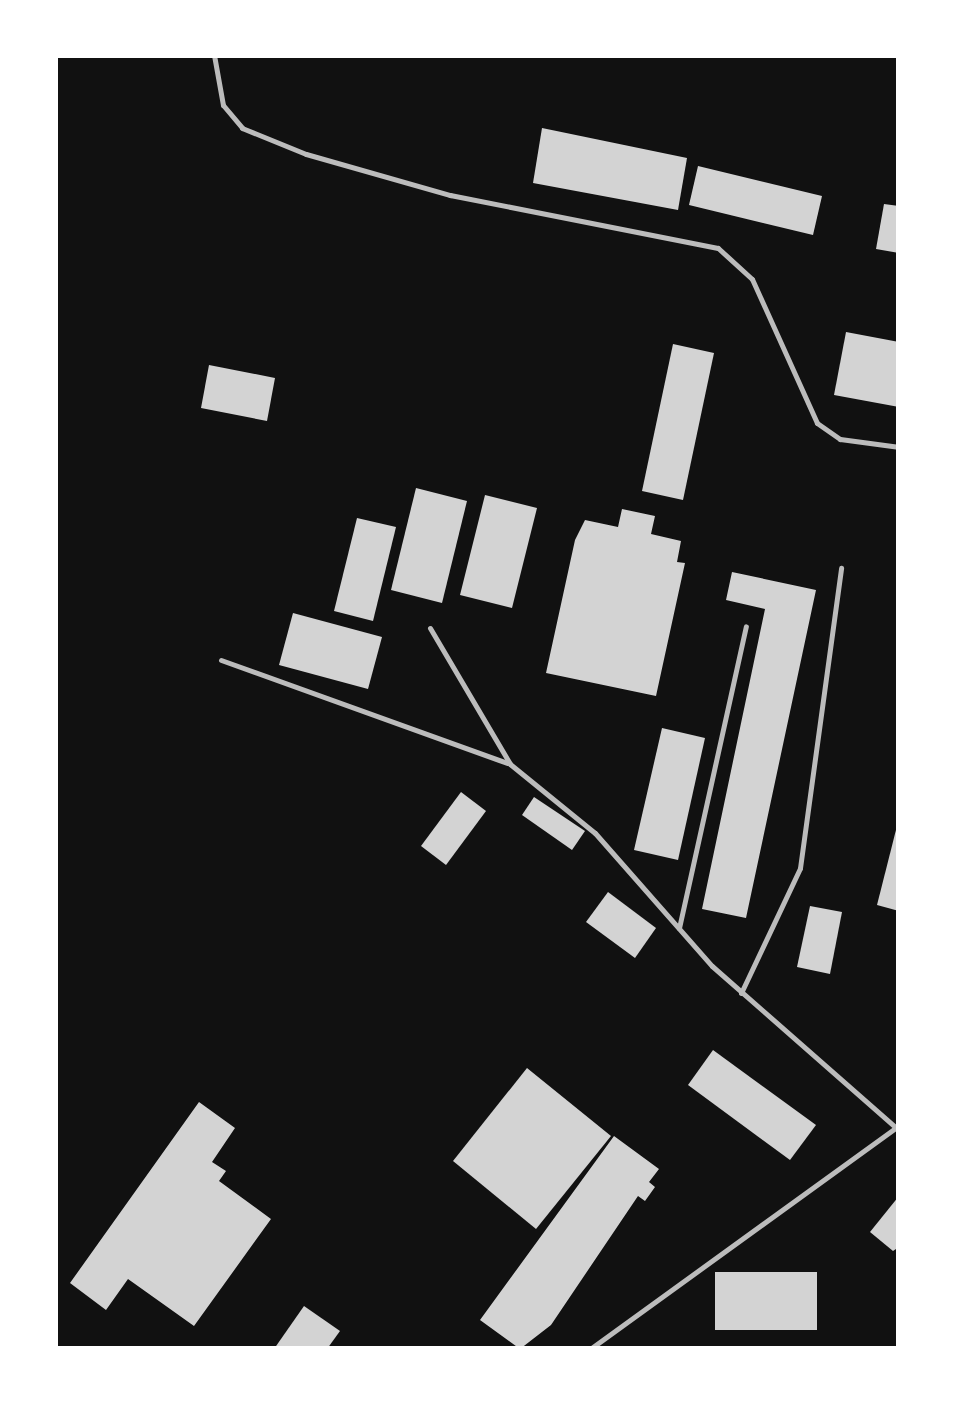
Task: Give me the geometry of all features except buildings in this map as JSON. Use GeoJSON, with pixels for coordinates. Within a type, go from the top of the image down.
{"type":"FeatureCollection","features":[{"type":"Feature","properties":{"kind":"lane"},"geometry":{"type":"LineString","coordinates":[[214,55],[223,105],[242,128],[306,154],[450,196],[718,248],[752,279],[817,424],[840,439],[899,447]]}},
{"type":"Feature","properties":{"kind":"lane"},"geometry":{"type":"LineString","coordinates":[[741,992],[800,868],[841,568]]}},
{"type":"Feature","properties":{"kind":"lane"},"geometry":{"type":"LineString","coordinates":[[679,928],[746,626]]}},
{"type":"Feature","properties":{"kind":"lane"},"geometry":{"type":"LineString","coordinates":[[430,628],[510,764]]}},
{"type":"Feature","properties":{"kind":"lane"},"geometry":{"type":"LineString","coordinates":[[220,660],[510,764],[596,833],[741,992],[897,1129],[590,1349]]}}]}
